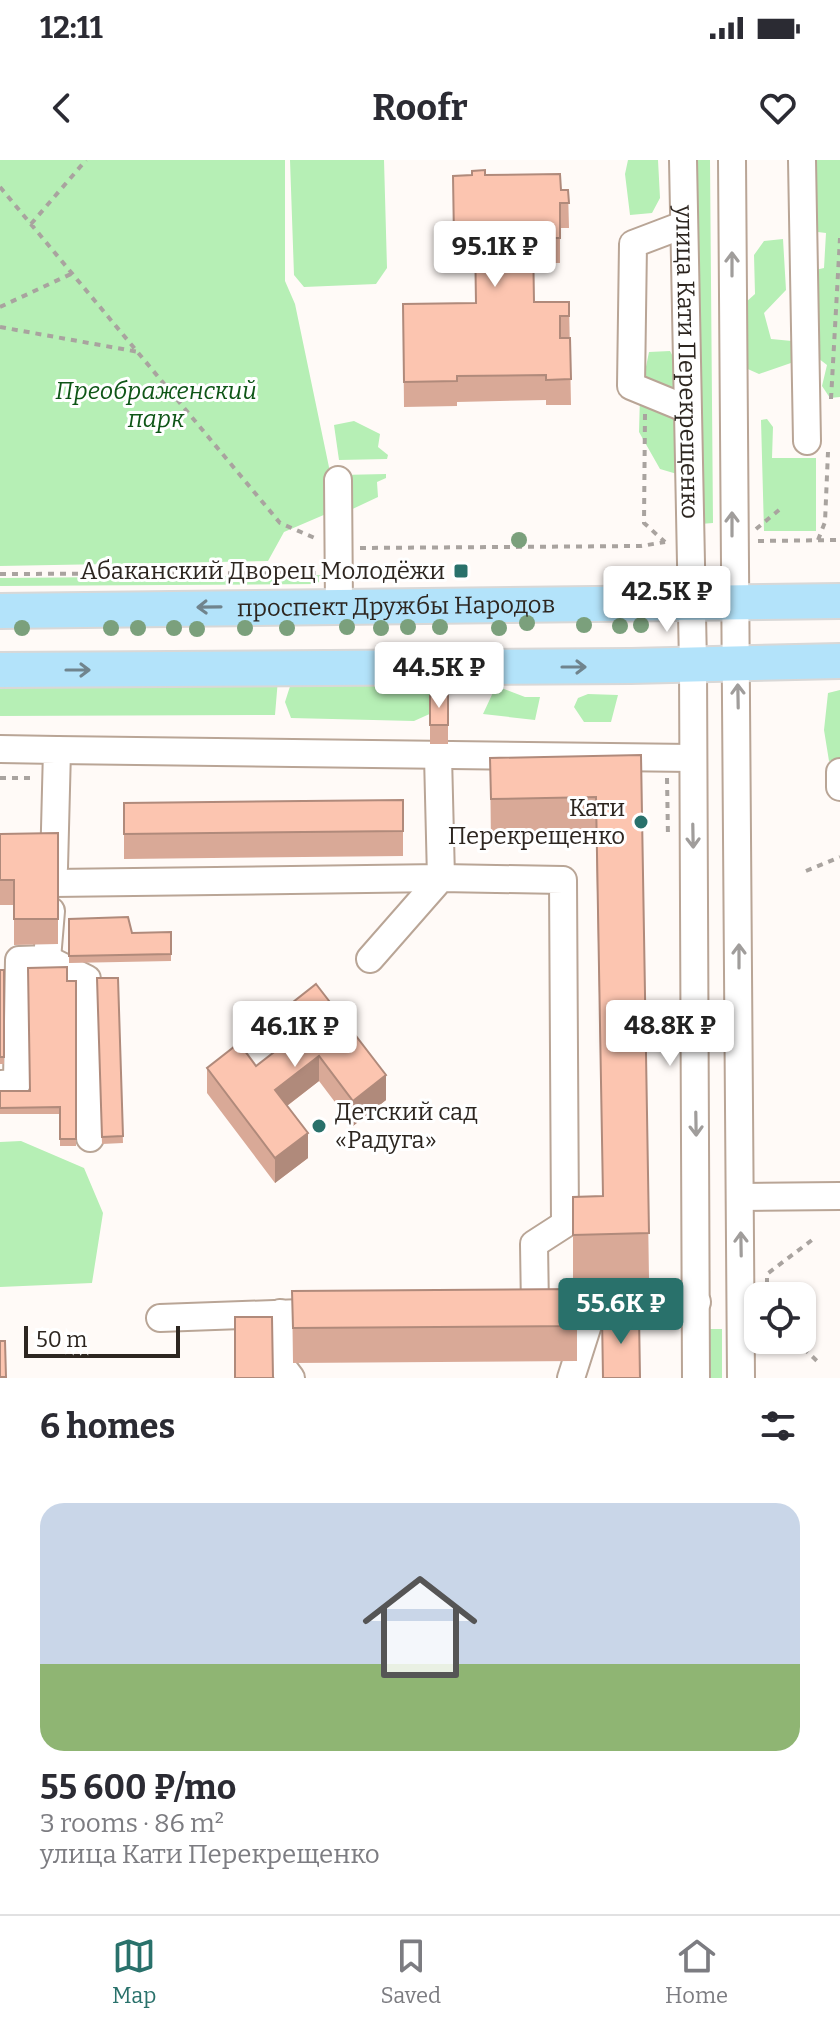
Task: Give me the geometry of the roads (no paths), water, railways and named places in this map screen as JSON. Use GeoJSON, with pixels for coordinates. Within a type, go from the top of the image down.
{"type":"FeatureCollection","features":[{"type":"Feature","properties":{"kind":"main road","name":"проспект Дружбы Народов"},"geometry":{"type":"LineString","coordinates":[[0,611],[339,575],[692,603],[840,601]]}},
{"type":"Feature","properties":{"kind":"main road"},"geometry":{"type":"LineString","coordinates":[[0,670],[840,661]]}},
{"type":"Feature","properties":{"kind":"street","name":"улица Кати Перекрещенко"},"geometry":{"type":"LineString","coordinates":[[683,160],[693,664],[696,1378]]}},
{"type":"Feature","properties":{"kind":"street","name":"улица Кати Перекрещенко"},"geometry":{"type":"LineString","coordinates":[[732,160],[741,1378]]}},
{"type":"Feature","properties":{"kind":"street"},"geometry":{"type":"LineString","coordinates":[[802,160],[818,442]]}},
{"type":"Feature","properties":{"kind":"street"},"geometry":{"type":"LineString","coordinates":[[683,225],[633,244],[631,386],[687,409]]}},
{"type":"Feature","properties":{"kind":"street"},"geometry":{"type":"LineString","coordinates":[[338,480],[339,575]]}},
{"type":"Feature","properties":{"kind":"street"},"geometry":{"type":"LineString","coordinates":[[0,749],[692,758]]}},
{"type":"Feature","properties":{"kind":"street"},"geometry":{"type":"LineString","coordinates":[[47,959],[57,750]]}},
{"type":"Feature","properties":{"kind":"street"},"geometry":{"type":"LineString","coordinates":[[370,959],[441,878],[438,756]]}},
{"type":"Feature","properties":{"kind":"street"},"geometry":{"type":"LineString","coordinates":[[840,772],[840,787]]}},
{"type":"Feature","properties":{"kind":"street"},"geometry":{"type":"LineString","coordinates":[[53,883],[441,878],[563,880],[565,1224],[534,1244],[535,1308]]}},
{"type":"Feature","properties":{"kind":"street"},"geometry":{"type":"LineString","coordinates":[[0,1084],[17,1083],[9,960],[47,959],[87,979],[90,1138]]}},
{"type":"Feature","properties":{"kind":"street"},"geometry":{"type":"LineString","coordinates":[[740,1197],[840,1196]]}},
{"type":"Feature","properties":{"kind":"street"},"geometry":{"type":"LineString","coordinates":[[503,1309],[697,1302]]}},
{"type":"Feature","properties":{"kind":"street"},"geometry":{"type":"LineString","coordinates":[[571,1378],[594,1306]]}},
{"type":"Feature","properties":{"kind":"street"},"geometry":{"type":"LineString","coordinates":[[160,1318],[360,1312]]}},
{"type":"Feature","properties":{"kind":"street"},"geometry":{"type":"LineString","coordinates":[[280,1313],[282,1366],[291,1378]]}},
{"type":"Feature","properties":{"kind":"place","name":"Абаканский Дворец Молодёжи"},"geometry":{"type":"Point","coordinates":[461,571]}},
{"type":"Feature","properties":{"kind":"place","name":"Кати Перекрещенко"},"geometry":{"type":"Point","coordinates":[641,822]}},
{"type":"Feature","properties":{"kind":"place","name":"Детский сад «Радуга»"},"geometry":{"type":"Point","coordinates":[319,1126]}},
{"type":"Feature","properties":{"kind":"park label","name":"Преображенский парк"},"geometry":{"type":"Point","coordinates":[156,405]}}]}
